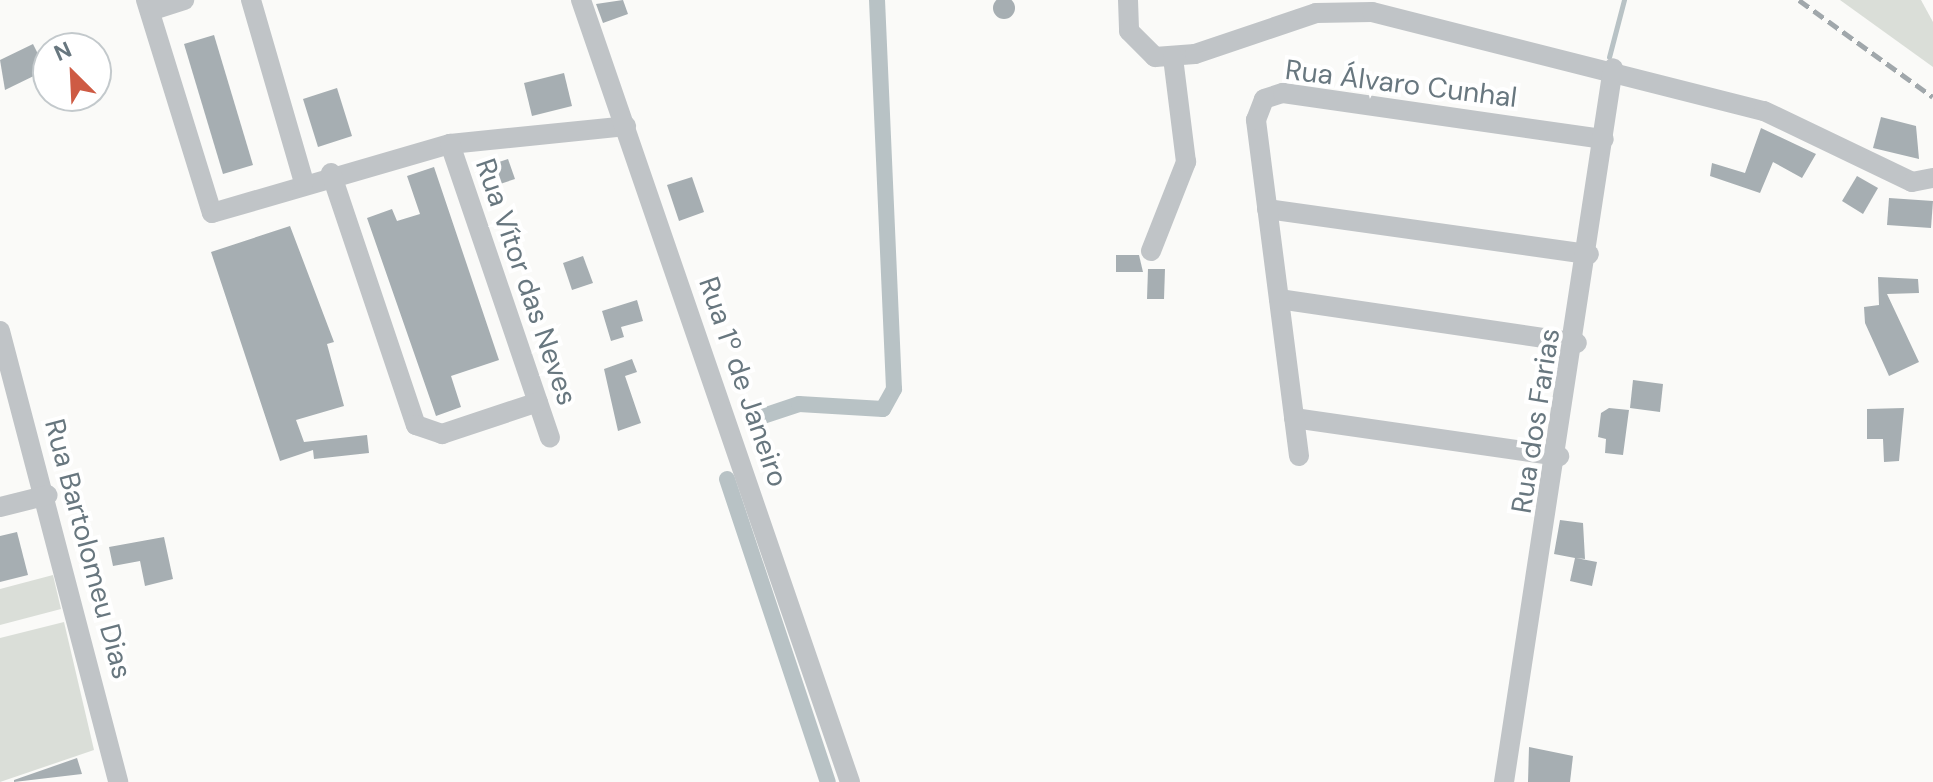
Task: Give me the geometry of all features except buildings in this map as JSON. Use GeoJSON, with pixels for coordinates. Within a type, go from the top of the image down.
{"type":"FeatureCollection","features":[{"type":"Feature","properties":{"kind":"street"},"geometry":{"type":"LineString","coordinates":[[184,0],[148,6],[212,213],[331,173],[450,144],[626,126]]}},
{"type":"Feature","properties":{"kind":"street"},"geometry":{"type":"LineString","coordinates":[[251,0],[304,182]]}},
{"type":"Feature","properties":{"kind":"street","name":"Rua 1º de Janeiro"},"geometry":{"type":"LineString","coordinates":[[581,0],[850,782]]}},
{"type":"Feature","properties":{"kind":"street"},"geometry":{"type":"LineString","coordinates":[[1128,0],[1129,31],[1139,48],[1173,58],[1343,9],[1613,68],[1764,111],[1912,182],[1933,178]]}},
{"type":"Feature","properties":{"kind":"street"},"geometry":{"type":"LineString","coordinates":[[1151,251],[1186,162],[1173,58]]}},
{"type":"Feature","properties":{"kind":"street","name":"Rua dos Farias"},"geometry":{"type":"LineString","coordinates":[[1504,782],[1577,343],[1613,68]]}},
{"type":"Feature","properties":{"kind":"street","name":"Rua Álvaro Cunhal"},"geometry":{"type":"LineString","coordinates":[[1299,456],[1256,120],[1261,104],[1274,94],[1604,139]]}},
{"type":"Feature","properties":{"kind":"street","name":"Rua Vítor das Neves"},"geometry":{"type":"LineString","coordinates":[[450,144],[550,437]]}},
{"type":"Feature","properties":{"kind":"street"},"geometry":{"type":"LineString","coordinates":[[331,173],[416,425],[442,434],[538,402]]}},
{"type":"Feature","properties":{"kind":"street"},"geometry":{"type":"LineString","coordinates":[[1267,209],[1589,254]]}},
{"type":"Feature","properties":{"kind":"street"},"geometry":{"type":"LineString","coordinates":[[1279,299],[1577,343]]}},
{"type":"Feature","properties":{"kind":"street","name":"Rua Bartolomeu Dias"},"geometry":{"type":"LineString","coordinates":[[0,331],[48,495],[118,782]]}},
{"type":"Feature","properties":{"kind":"street"},"geometry":{"type":"LineString","coordinates":[[1294,418],[1559,456]]}},
{"type":"Feature","properties":{"kind":"street"},"geometry":{"type":"LineString","coordinates":[[0,507],[48,495]]}},
{"type":"Feature","properties":{"kind":"shaded area"},"geometry":{"type":"Polygon","coordinates":[[[1840,0],[1921,0],[1933,22],[1933,67],[1840,0]]]}},
{"type":"Feature","properties":{"kind":"shaded area"},"geometry":{"type":"Polygon","coordinates":[[[53,575],[61,609],[0,625],[0,589],[53,575]]]}},
{"type":"Feature","properties":{"kind":"shaded area"},"geometry":{"type":"Polygon","coordinates":[[[64,622],[94,750],[0,782],[0,638],[64,622]]]}},
{"type":"Feature","properties":{"kind":"waterway"},"geometry":{"type":"LineString","coordinates":[[757,418],[799,404],[883,409],[894,389],[877,0]]}},
{"type":"Feature","properties":{"kind":"waterway"},"geometry":{"type":"LineString","coordinates":[[1609,57],[1624,0]]}},
{"type":"Feature","properties":{"kind":"waterway"},"geometry":{"type":"LineString","coordinates":[[727,479],[828,782]]}},
{"type":"Feature","properties":{"kind":"railway"},"geometry":{"type":"LineString","coordinates":[[1799,0],[1933,97]]}}]}
